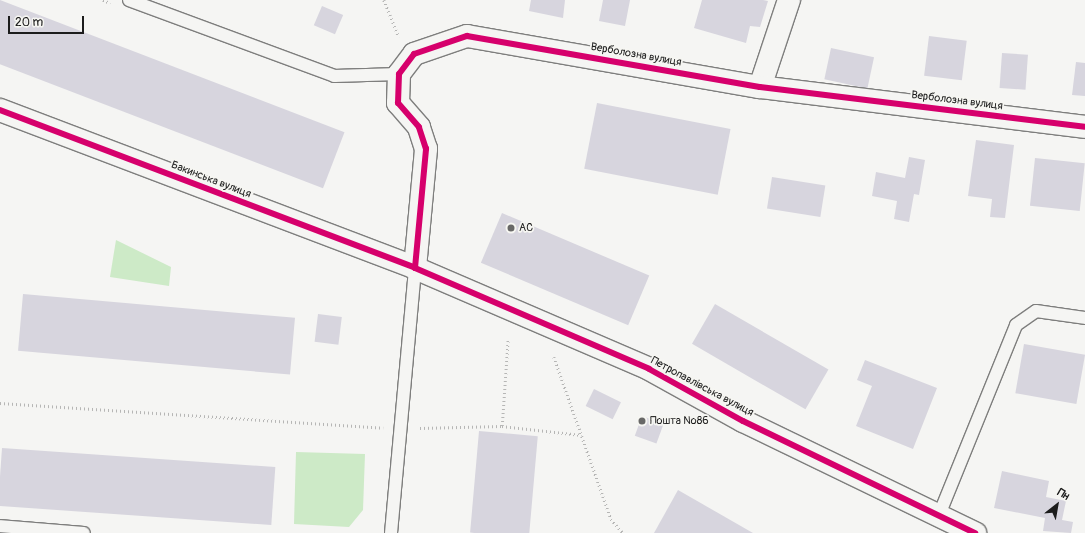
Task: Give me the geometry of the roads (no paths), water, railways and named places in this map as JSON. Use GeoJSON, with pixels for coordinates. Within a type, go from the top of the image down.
{"type":"FeatureCollection","features":[{"type":"Feature","properties":{"kind":"street"},"geometry":{"type":"LineString","coordinates":[[760,87],[789,0]]}},
{"type":"Feature","properties":{"kind":"street","name":"Верболозна вулиця"},"geometry":{"type":"LineString","coordinates":[[404,67],[414,54],[467,36],[760,87],[1085,127]]}},
{"type":"Feature","properties":{"kind":"street"},"geometry":{"type":"LineString","coordinates":[[404,67],[398,103],[419,127],[426,149],[414,268]]}},
{"type":"Feature","properties":{"kind":"street","name":"Бакинська вулиця"},"geometry":{"type":"LineString","coordinates":[[0,110],[414,268]]}},
{"type":"Feature","properties":{"kind":"street","name":"Петропавлівська вулиця"},"geometry":{"type":"LineString","coordinates":[[414,268],[649,369],[743,421],[975,533]]}},
{"type":"Feature","properties":{"kind":"lane"},"geometry":{"type":"LineString","coordinates":[[129,0],[334,76],[404,67]]}},
{"type":"Feature","properties":{"kind":"lane"},"geometry":{"type":"LineString","coordinates":[[390,533],[414,268]]}},
{"type":"Feature","properties":{"kind":"lane"},"geometry":{"type":"LineString","coordinates":[[939,515],[1016,325],[1036,311],[1085,318]]}},
{"type":"Feature","properties":{"kind":"lane"},"geometry":{"type":"LineString","coordinates":[[0,526],[84,533]]}},
{"type":"Feature","properties":{"kind":"place","name":"АС"},"geometry":{"type":"Point","coordinates":[511,228]}},
{"type":"Feature","properties":{"kind":"place","name":"Пошта №86"},"geometry":{"type":"Point","coordinates":[642,421]}}]}
